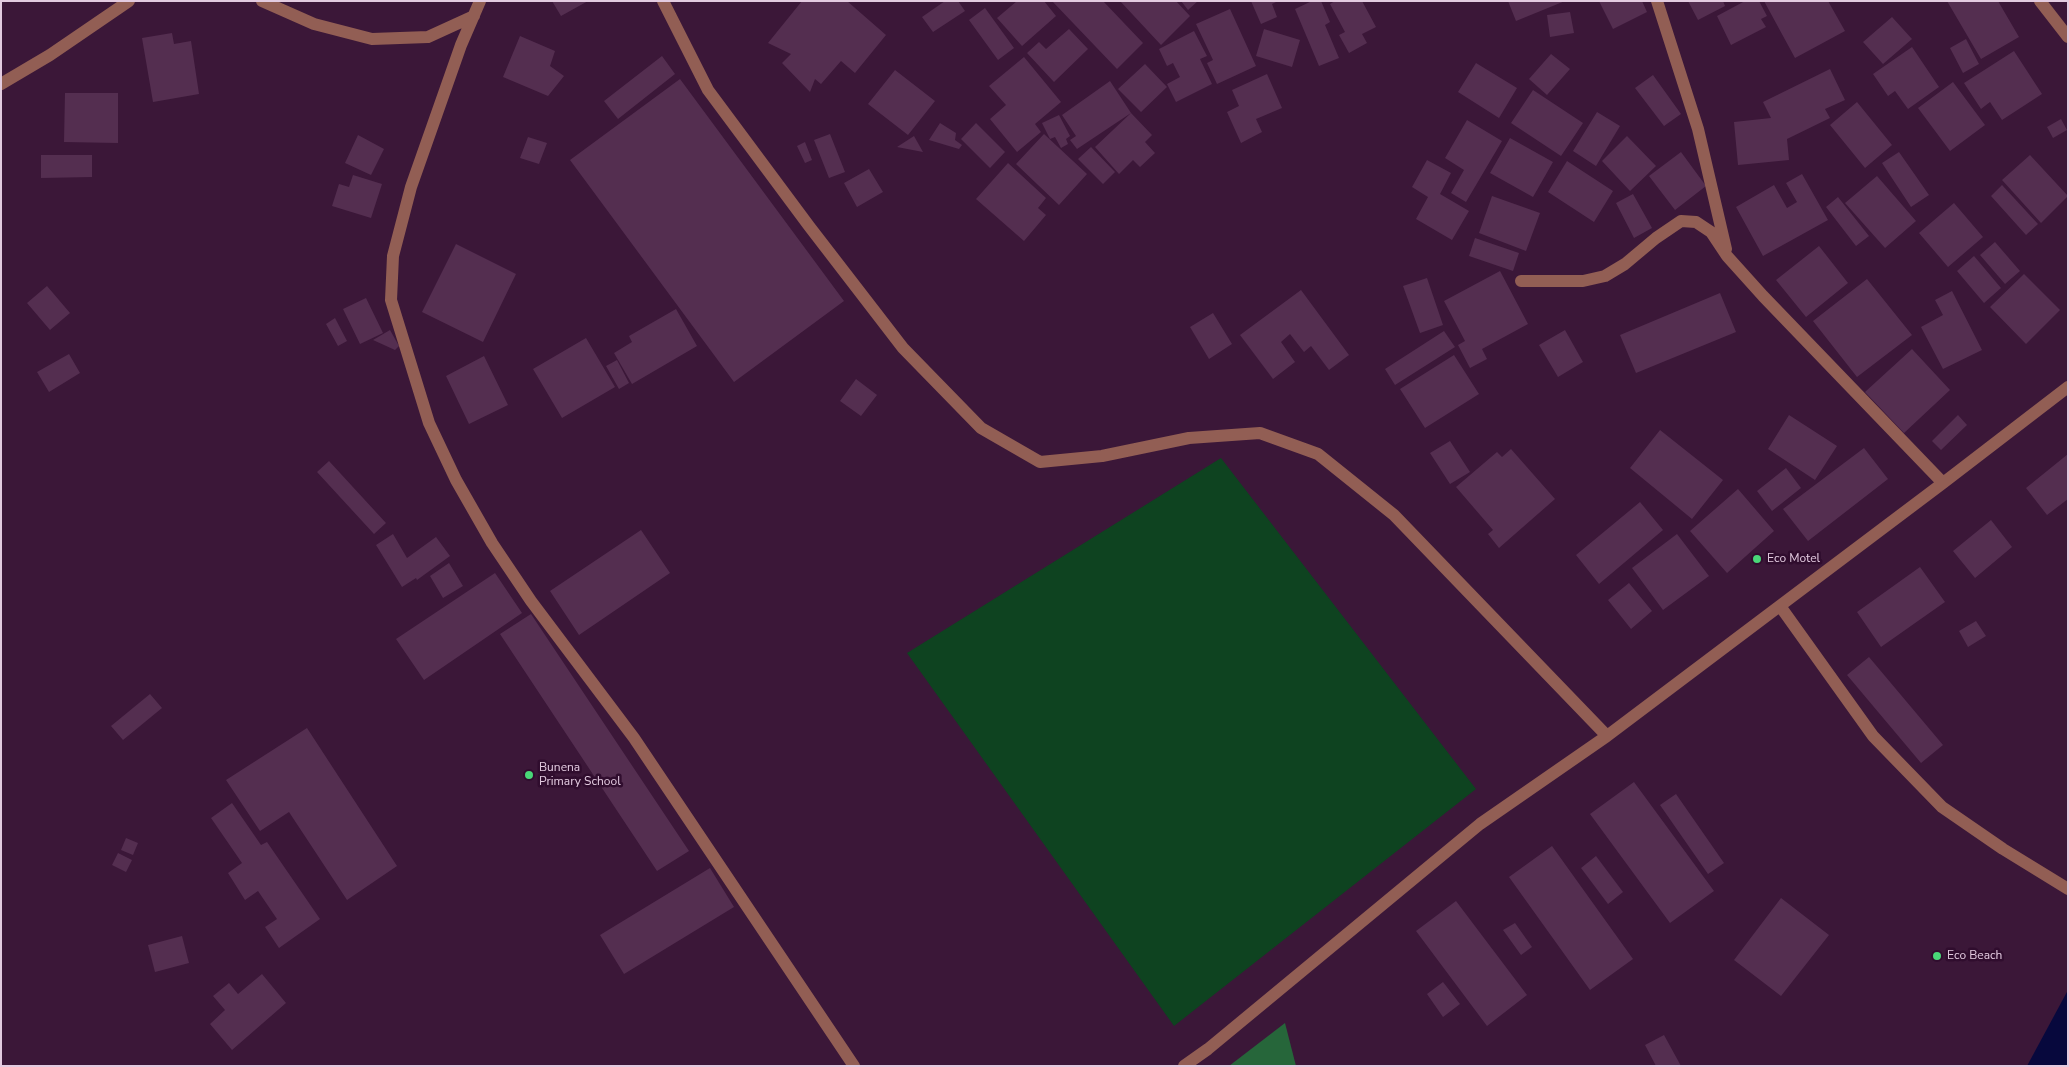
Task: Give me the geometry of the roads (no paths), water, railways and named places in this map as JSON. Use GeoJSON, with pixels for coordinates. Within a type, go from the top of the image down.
{"type":"FeatureCollection","features":[{"type":"Feature","properties":{"kind":"street"},"geometry":{"type":"LineString","coordinates":[[1,84],[50,55],[129,1]]}},
{"type":"Feature","properties":{"kind":"street"},"geometry":{"type":"LineString","coordinates":[[262,1],[314,24],[372,39],[428,36],[474,16]]}},
{"type":"Feature","properties":{"kind":"street"},"geometry":{"type":"LineString","coordinates":[[480,1],[461,45],[411,187],[393,256],[391,300],[429,423],[456,480],[492,543],[531,601],[634,738],[854,1066]]}},
{"type":"Feature","properties":{"kind":"street"},"geometry":{"type":"LineString","coordinates":[[664,1],[708,90],[903,348],[981,428],[1040,462],[1102,456],[1189,438],[1260,433],[1318,454],[1394,515],[1607,736]]}},
{"type":"Feature","properties":{"kind":"street"},"geometry":{"type":"LineString","coordinates":[[1657,1],[1698,129],[1727,256]]}},
{"type":"Feature","properties":{"kind":"street"},"geometry":{"type":"LineString","coordinates":[[2040,1],[2068,36]]}},
{"type":"Feature","properties":{"kind":"street"},"geometry":{"type":"LineString","coordinates":[[1521,281],[1583,280],[1605,276],[1681,221],[1696,222],[1711,232],[1727,256],[1763,296],[1943,483]]}},
{"type":"Feature","properties":{"kind":"street"},"geometry":{"type":"LineString","coordinates":[[1184,1066],[1208,1049],[1480,824],[1607,736],[1943,483],[2068,386]]}},
{"type":"Feature","properties":{"kind":"street"},"geometry":{"type":"LineString","coordinates":[[1780,606],[1873,736],[1942,807],[2003,849],[2068,889]]}},
{"type":"Feature","properties":{"kind":"place","name":"Eco Motel"},"geometry":{"type":"Point","coordinates":[1757,559]}},
{"type":"Feature","properties":{"kind":"place","name":"Bunena Primary School"},"geometry":{"type":"Point","coordinates":[529,775]}},
{"type":"Feature","properties":{"kind":"place","name":"Eco Beach"},"geometry":{"type":"Point","coordinates":[1937,956]}}]}
